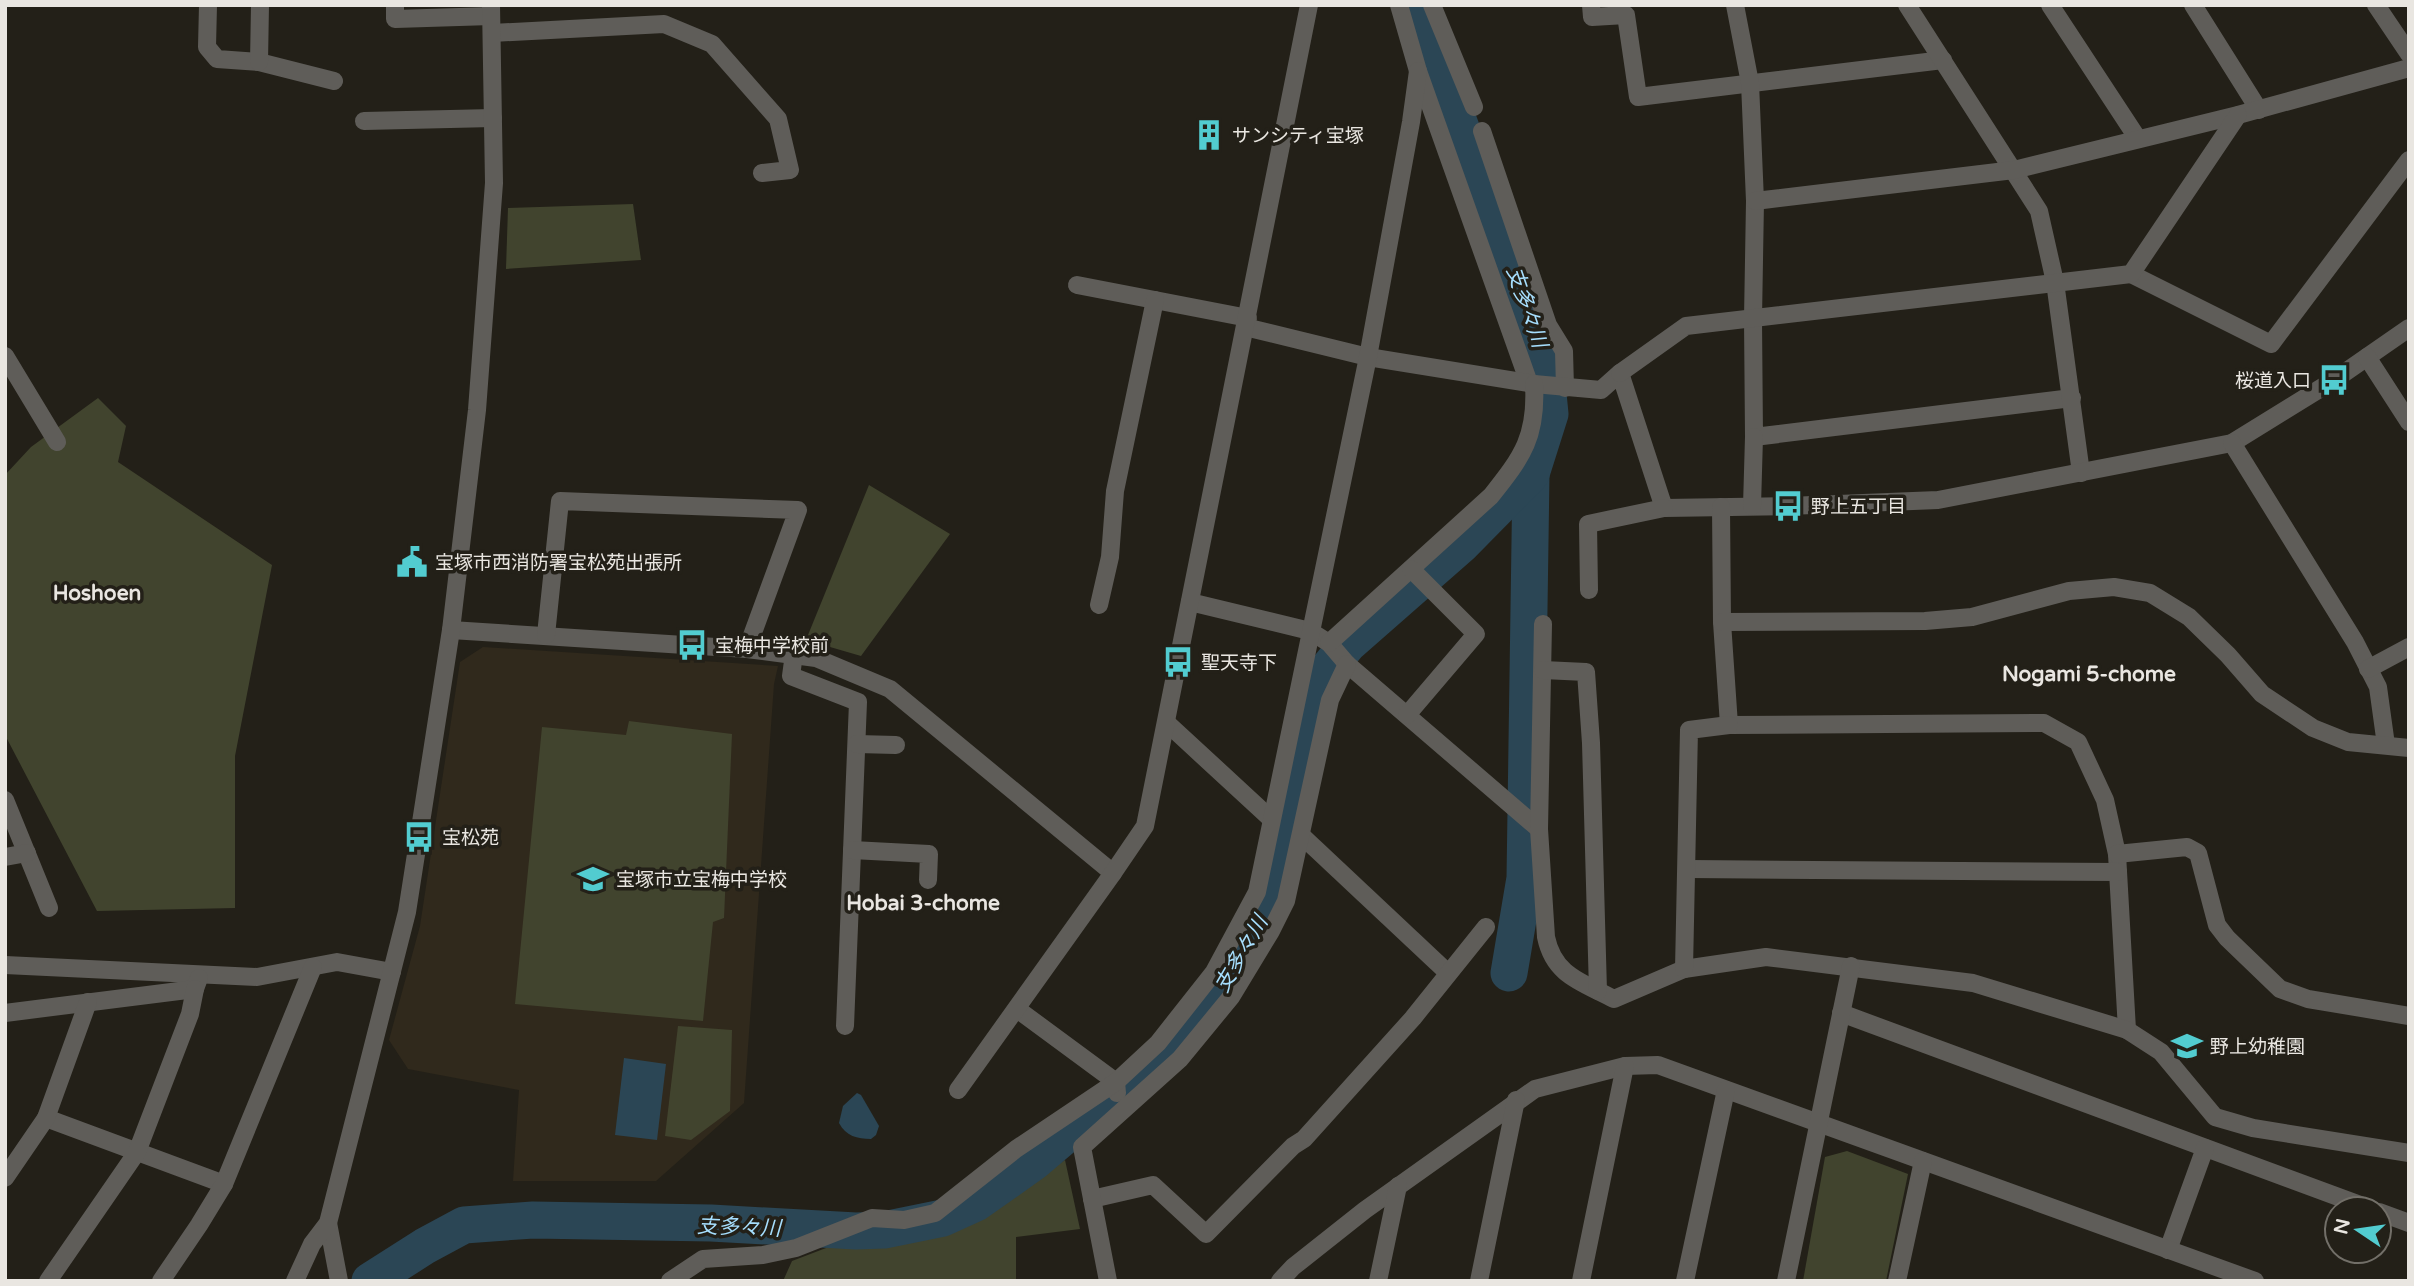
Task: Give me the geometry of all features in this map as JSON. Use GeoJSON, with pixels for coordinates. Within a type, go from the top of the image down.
{"type":"FeatureCollection","features":[{"type":"Feature","properties":{"kind":"street"},"geometry":{"type":"LineString","coordinates":[[208,5],[207,47],[217,59],[259,62],[334,81]]}},
{"type":"Feature","properties":{"kind":"street"},"geometry":{"type":"LineString","coordinates":[[259,62],[260,5]]}},
{"type":"Feature","properties":{"kind":"street"},"geometry":{"type":"LineString","coordinates":[[394,5],[395,19],[491,18],[664,24],[712,44],[778,119],[790,170],[762,173]]}},
{"type":"Feature","properties":{"kind":"street"},"geometry":{"type":"LineString","coordinates":[[958,1090],[1145,826],[1309,5]]}},
{"type":"Feature","properties":{"kind":"street"},"geometry":{"type":"LineString","coordinates":[[1329,643],[1491,496],[1514,468],[1530,437],[1535,411],[1531,384],[1418,71],[1399,5]]}},
{"type":"Feature","properties":{"kind":"street"},"geometry":{"type":"LineString","coordinates":[[1432,5],[1474,107]]}},
{"type":"Feature","properties":{"kind":"street"},"geometry":{"type":"LineString","coordinates":[[1591,5],[1592,17],[1626,15],[1638,97],[1943,60]]}},
{"type":"Feature","properties":{"kind":"street"},"geometry":{"type":"LineString","coordinates":[[1735,5],[1750,83],[1755,201],[1752,506]]}},
{"type":"Feature","properties":{"kind":"street"},"geometry":{"type":"LineString","coordinates":[[1907,5],[2039,211],[2055,282],[2081,473]]}},
{"type":"Feature","properties":{"kind":"street"},"geometry":{"type":"LineString","coordinates":[[2050,5],[2138,139]]}},
{"type":"Feature","properties":{"kind":"street"},"geometry":{"type":"LineString","coordinates":[[2193,5],[2259,110]]}},
{"type":"Feature","properties":{"kind":"street"},"geometry":{"type":"LineString","coordinates":[[2376,5],[2409,54]]}},
{"type":"Feature","properties":{"kind":"street"},"geometry":{"type":"LineString","coordinates":[[295,1281],[312,1244],[328,1223],[407,912],[451,631],[477,410],[494,183],[491,18]]}},
{"type":"Feature","properties":{"kind":"street"},"geometry":{"type":"LineString","coordinates":[[1755,201],[2014,170],[2259,110],[2409,68]]}},
{"type":"Feature","properties":{"kind":"street"},"geometry":{"type":"LineString","coordinates":[[670,1281],[703,1259],[763,1255],[796,1248],[873,1218],[904,1220],[935,1213],[1016,1149],[1116,1082],[1158,1043],[1214,972],[1257,892],[1368,358],[1418,71]]}},
{"type":"Feature","properties":{"kind":"street"},"geometry":{"type":"LineString","coordinates":[[2132,274],[2238,115]]}},
{"type":"Feature","properties":{"kind":"street"},"geometry":{"type":"LineString","coordinates":[[364,121],[493,118]]}},
{"type":"Feature","properties":{"kind":"street"},"geometry":{"type":"LineString","coordinates":[[1482,131],[1548,326],[1564,351],[1562,388]]}},
{"type":"Feature","properties":{"kind":"street"},"geometry":{"type":"LineString","coordinates":[[1077,285],[1155,300],[1247,323],[1368,358],[1531,384],[1601,390],[1620,373],[1686,326],[2132,274],[2271,345],[2409,160]]}},
{"type":"Feature","properties":{"kind":"street"},"geometry":{"type":"LineString","coordinates":[[1099,604],[1110,557],[1115,491],[1155,300]]}},
{"type":"Feature","properties":{"kind":"street"},"geometry":{"type":"LineString","coordinates":[[1589,590],[1588,524],[1664,508],[1938,500],[2232,443],[2334,380],[2409,328]]}},
{"type":"Feature","properties":{"kind":"street"},"geometry":{"type":"LineString","coordinates":[[5,356],[57,442]]}},
{"type":"Feature","properties":{"kind":"street"},"geometry":{"type":"LineString","coordinates":[[2367,357],[2409,422]]}},
{"type":"Feature","properties":{"kind":"street"},"geometry":{"type":"LineString","coordinates":[[1620,373],[1664,508]]}},
{"type":"Feature","properties":{"kind":"street"},"geometry":{"type":"LineString","coordinates":[[1754,437],[2072,398]]}},
{"type":"Feature","properties":{"kind":"street"},"geometry":{"type":"LineString","coordinates":[[2232,443],[2355,642],[2378,687],[2386,745]]}},
{"type":"Feature","properties":{"kind":"street"},"geometry":{"type":"LineString","coordinates":[[546,635],[560,501],[798,510],[747,649]]}},
{"type":"Feature","properties":{"kind":"street"},"geometry":{"type":"LineString","coordinates":[[1721,507],[1722,622],[1728,724]]}},
{"type":"Feature","properties":{"kind":"street"},"geometry":{"type":"LineString","coordinates":[[1407,715],[1476,634],[1411,569]]}},
{"type":"Feature","properties":{"kind":"street"},"geometry":{"type":"LineString","coordinates":[[1722,622],[1925,621],[1972,617],[2069,591],[2115,586],[2150,593],[2189,617],[2228,655],[2262,694],[2313,728],[2348,742],[2409,748]]}},
{"type":"Feature","properties":{"kind":"street"},"geometry":{"type":"LineString","coordinates":[[1190,602],[1310,631],[1329,643],[1347,664],[1539,829]]}},
{"type":"Feature","properties":{"kind":"street"},"geometry":{"type":"LineString","coordinates":[[1543,624],[1539,829],[1549,953],[1557,966],[1614,999],[1684,970],[1766,957],[1973,983],[2127,1030],[2161,1052],[2215,1117],[2253,1128],[2409,1153]]}},
{"type":"Feature","properties":{"kind":"street"},"geometry":{"type":"LineString","coordinates":[[451,631],[747,649],[794,654],[824,661],[890,690],[1113,873]]}},
{"type":"Feature","properties":{"kind":"street"},"geometry":{"type":"LineString","coordinates":[[2368,669],[2409,647]]}},
{"type":"Feature","properties":{"kind":"street"},"geometry":{"type":"LineString","coordinates":[[794,654],[791,676],[858,702],[845,1026]]}},
{"type":"Feature","properties":{"kind":"street"},"geometry":{"type":"LineString","coordinates":[[1108,1281],[1082,1147],[1180,1059],[1231,997],[1271,931],[1286,901],[1330,700],[1347,664]]}},
{"type":"Feature","properties":{"kind":"street"},"geometry":{"type":"LineString","coordinates":[[1544,670],[1586,672],[1591,743],[1598,991]]}},
{"type":"Feature","properties":{"kind":"street"},"geometry":{"type":"LineString","coordinates":[[1167,723],[1272,818]]}},
{"type":"Feature","properties":{"kind":"street"},"geometry":{"type":"LineString","coordinates":[[1684,970],[1689,730],[1728,724],[2044,723],[2078,742],[2105,800],[2117,854],[2127,1030]]}},
{"type":"Feature","properties":{"kind":"street"},"geometry":{"type":"LineString","coordinates":[[857,744],[896,745]]}},
{"type":"Feature","properties":{"kind":"street"},"geometry":{"type":"LineString","coordinates":[[5,800],[49,908]]}},
{"type":"Feature","properties":{"kind":"street"},"geometry":{"type":"LineString","coordinates":[[1301,835],[1448,973]]}},
{"type":"Feature","properties":{"kind":"street"},"geometry":{"type":"LineString","coordinates":[[2117,854],[2187,847],[2198,853],[2217,925],[2280,989],[2308,999],[2409,1016]]}},
{"type":"Feature","properties":{"kind":"street"},"geometry":{"type":"LineString","coordinates":[[852,850],[929,854],[928,880]]}},
{"type":"Feature","properties":{"kind":"street"},"geometry":{"type":"LineString","coordinates":[[5,858],[27,853]]}},
{"type":"Feature","properties":{"kind":"street"},"geometry":{"type":"LineString","coordinates":[[1688,869],[2118,872]]}},
{"type":"Feature","properties":{"kind":"street"},"geometry":{"type":"LineString","coordinates":[[1092,1199],[1153,1185],[1206,1234],[1293,1146],[1304,1139],[1413,1018],[1486,927]]}},
{"type":"Feature","properties":{"kind":"street"},"geometry":{"type":"LineString","coordinates":[[5,1013],[88,1002],[198,981],[257,976],[337,962],[392,972]]}},
{"type":"Feature","properties":{"kind":"street"},"geometry":{"type":"LineString","coordinates":[[5,965],[198,981]]}},
{"type":"Feature","properties":{"kind":"street"},"geometry":{"type":"LineString","coordinates":[[1786,1281],[1851,966]]}},
{"type":"Feature","properties":{"kind":"street"},"geometry":{"type":"LineString","coordinates":[[161,1281],[224,1184],[313,967]]}},
{"type":"Feature","properties":{"kind":"street"},"geometry":{"type":"LineString","coordinates":[[48,1281],[137,1152],[190,1014],[198,981]]}},
{"type":"Feature","properties":{"kind":"street"},"geometry":{"type":"LineString","coordinates":[[5,1178],[46,1118],[88,1002]]}},
{"type":"Feature","properties":{"kind":"street"},"geometry":{"type":"LineString","coordinates":[[1017,1009],[1116,1082],[1119,1114]]}},
{"type":"Feature","properties":{"kind":"street"},"geometry":{"type":"LineString","coordinates":[[1841,1013],[2333,1195]]}},
{"type":"Feature","properties":{"kind":"street"},"geometry":{"type":"LineString","coordinates":[[1280,1281],[1293,1267],[1398,1186],[1535,1089],[1625,1066],[1658,1065],[2255,1281]]}},
{"type":"Feature","properties":{"kind":"street"},"geometry":{"type":"LineString","coordinates":[[1581,1281],[1625,1066]]}},
{"type":"Feature","properties":{"kind":"street"},"geometry":{"type":"LineString","coordinates":[[1685,1281],[1726,1090]]}},
{"type":"Feature","properties":{"kind":"street"},"geometry":{"type":"LineString","coordinates":[[1479,1281],[1516,1100]]}},
{"type":"Feature","properties":{"kind":"street"},"geometry":{"type":"LineString","coordinates":[[46,1118],[224,1184]]}},
{"type":"Feature","properties":{"kind":"street"},"geometry":{"type":"LineString","coordinates":[[2168,1250],[2205,1148]]}},
{"type":"Feature","properties":{"kind":"street"},"geometry":{"type":"LineString","coordinates":[[1897,1281],[1923,1161]]}},
{"type":"Feature","properties":{"kind":"street"},"geometry":{"type":"LineString","coordinates":[[1378,1281],[1398,1186]]}},
{"type":"Feature","properties":{"kind":"street"},"geometry":{"type":"LineString","coordinates":[[328,1223],[339,1278]]}},
{"type":"Feature","properties":{"kind":"shaded area","name":"宝塚市立宝梅中学校"},"geometry":{"type":"Polygon","coordinates":[[[483,647],[778,666],[774,684],[744,1103],[656,1181],[513,1181],[519,1090],[408,1069],[389,1040],[420,926],[460,662],[483,647]]]}},
{"type":"Feature","properties":{"kind":"green space"},"geometry":{"type":"Polygon","coordinates":[[[633,204],[641,260],[506,269],[508,208],[633,204]]]}},
{"type":"Feature","properties":{"kind":"green space"},"geometry":{"type":"Polygon","coordinates":[[[98,398],[126,426],[118,462],[272,565],[235,756],[235,908],[97,911],[5,735],[5,475],[31,447],[98,398]]]}},
{"type":"Feature","properties":{"kind":"green space"},"geometry":{"type":"Polygon","coordinates":[[[869,485],[950,534],[861,656],[806,640],[869,485]]]}},
{"type":"Feature","properties":{"kind":"green space"},"geometry":{"type":"Polygon","coordinates":[[[629,721],[732,734],[724,918],[713,922],[703,1021],[515,1004],[542,727],[626,735],[629,721]]]}},
{"type":"Feature","properties":{"kind":"green space"},"geometry":{"type":"Polygon","coordinates":[[[678,1026],[732,1030],[730,1111],[691,1140],[665,1136],[678,1026]]]}},
{"type":"Feature","properties":{"kind":"green space"},"geometry":{"type":"Polygon","coordinates":[[[1847,1151],[1908,1174],[1886,1281],[1803,1281],[1825,1157],[1847,1151]]]}},
{"type":"Feature","properties":{"kind":"green space"},"geometry":{"type":"Polygon","coordinates":[[[1065,1160],[1080,1229],[1016,1237],[1016,1281],[783,1281],[792,1261],[847,1240],[875,1242],[953,1231],[1065,1160]]]}},
{"type":"Feature","properties":{"kind":"water"},"geometry":{"type":"Polygon","coordinates":[[[624,1058],[666,1064],[657,1140],[615,1135],[624,1058]]]}},
{"type":"Feature","properties":{"kind":"water"},"geometry":{"type":"Polygon","coordinates":[[[857,1093],[861,1095],[879,1126],[876,1135],[871,1139],[852,1136],[839,1123],[843,1106],[857,1093]]]}},
{"type":"Feature","properties":{"kind":"waterway","name":"支多々川"},"geometry":{"type":"LineString","coordinates":[[370,1281],[464,1225],[533,1220],[711,1223],[856,1231],[884,1230],[943,1218],[976,1203],[1034,1162],[1163,1059],[1212,1003],[1249,945],[1268,907],[1322,676],[1348,644],[1462,544],[1531,474],[1550,414],[1544,353],[1423,25],[1418,5]]}},
{"type":"Feature","properties":{"kind":"waterway"},"geometry":{"type":"LineString","coordinates":[[1509,973],[1525,878],[1531,474]]}},
{"type":"Feature","properties":{"kind":"place","name":"サンシティ宝塚"},"geometry":{"type":"Point","coordinates":[1209,135]}},
{"type":"Feature","properties":{"kind":"place","name":"桜道入口"},"geometry":{"type":"Point","coordinates":[2334,380]}},
{"type":"Feature","properties":{"kind":"place","name":"野上五丁目"},"geometry":{"type":"Point","coordinates":[1788,506]}},
{"type":"Feature","properties":{"kind":"place","name":"宝塚市西消防署宝松苑出張所"},"geometry":{"type":"Point","coordinates":[412,562]}},
{"type":"Feature","properties":{"kind":"place","name":"宝梅中学校前"},"geometry":{"type":"Point","coordinates":[692,645]}},
{"type":"Feature","properties":{"kind":"place","name":"聖天寺下"},"geometry":{"type":"Point","coordinates":[1178,662]}},
{"type":"Feature","properties":{"kind":"place","name":"宝松苑"},"geometry":{"type":"Point","coordinates":[419,837]}},
{"type":"Feature","properties":{"kind":"place","name":"宝塚市立宝梅中学校"},"geometry":{"type":"Point","coordinates":[593,879]}},
{"type":"Feature","properties":{"kind":"place","name":"野上幼稚園"},"geometry":{"type":"Point","coordinates":[2187,1046]}},
{"type":"Feature","properties":{"kind":"district","name":"Hoshoen"},"geometry":{"type":"Point","coordinates":[97,593]}},
{"type":"Feature","properties":{"kind":"district","name":"Nogami 5-chome"},"geometry":{"type":"Point","coordinates":[2089,674]}},
{"type":"Feature","properties":{"kind":"district","name":"Hobai 3-chome"},"geometry":{"type":"Point","coordinates":[923,903]}}]}
